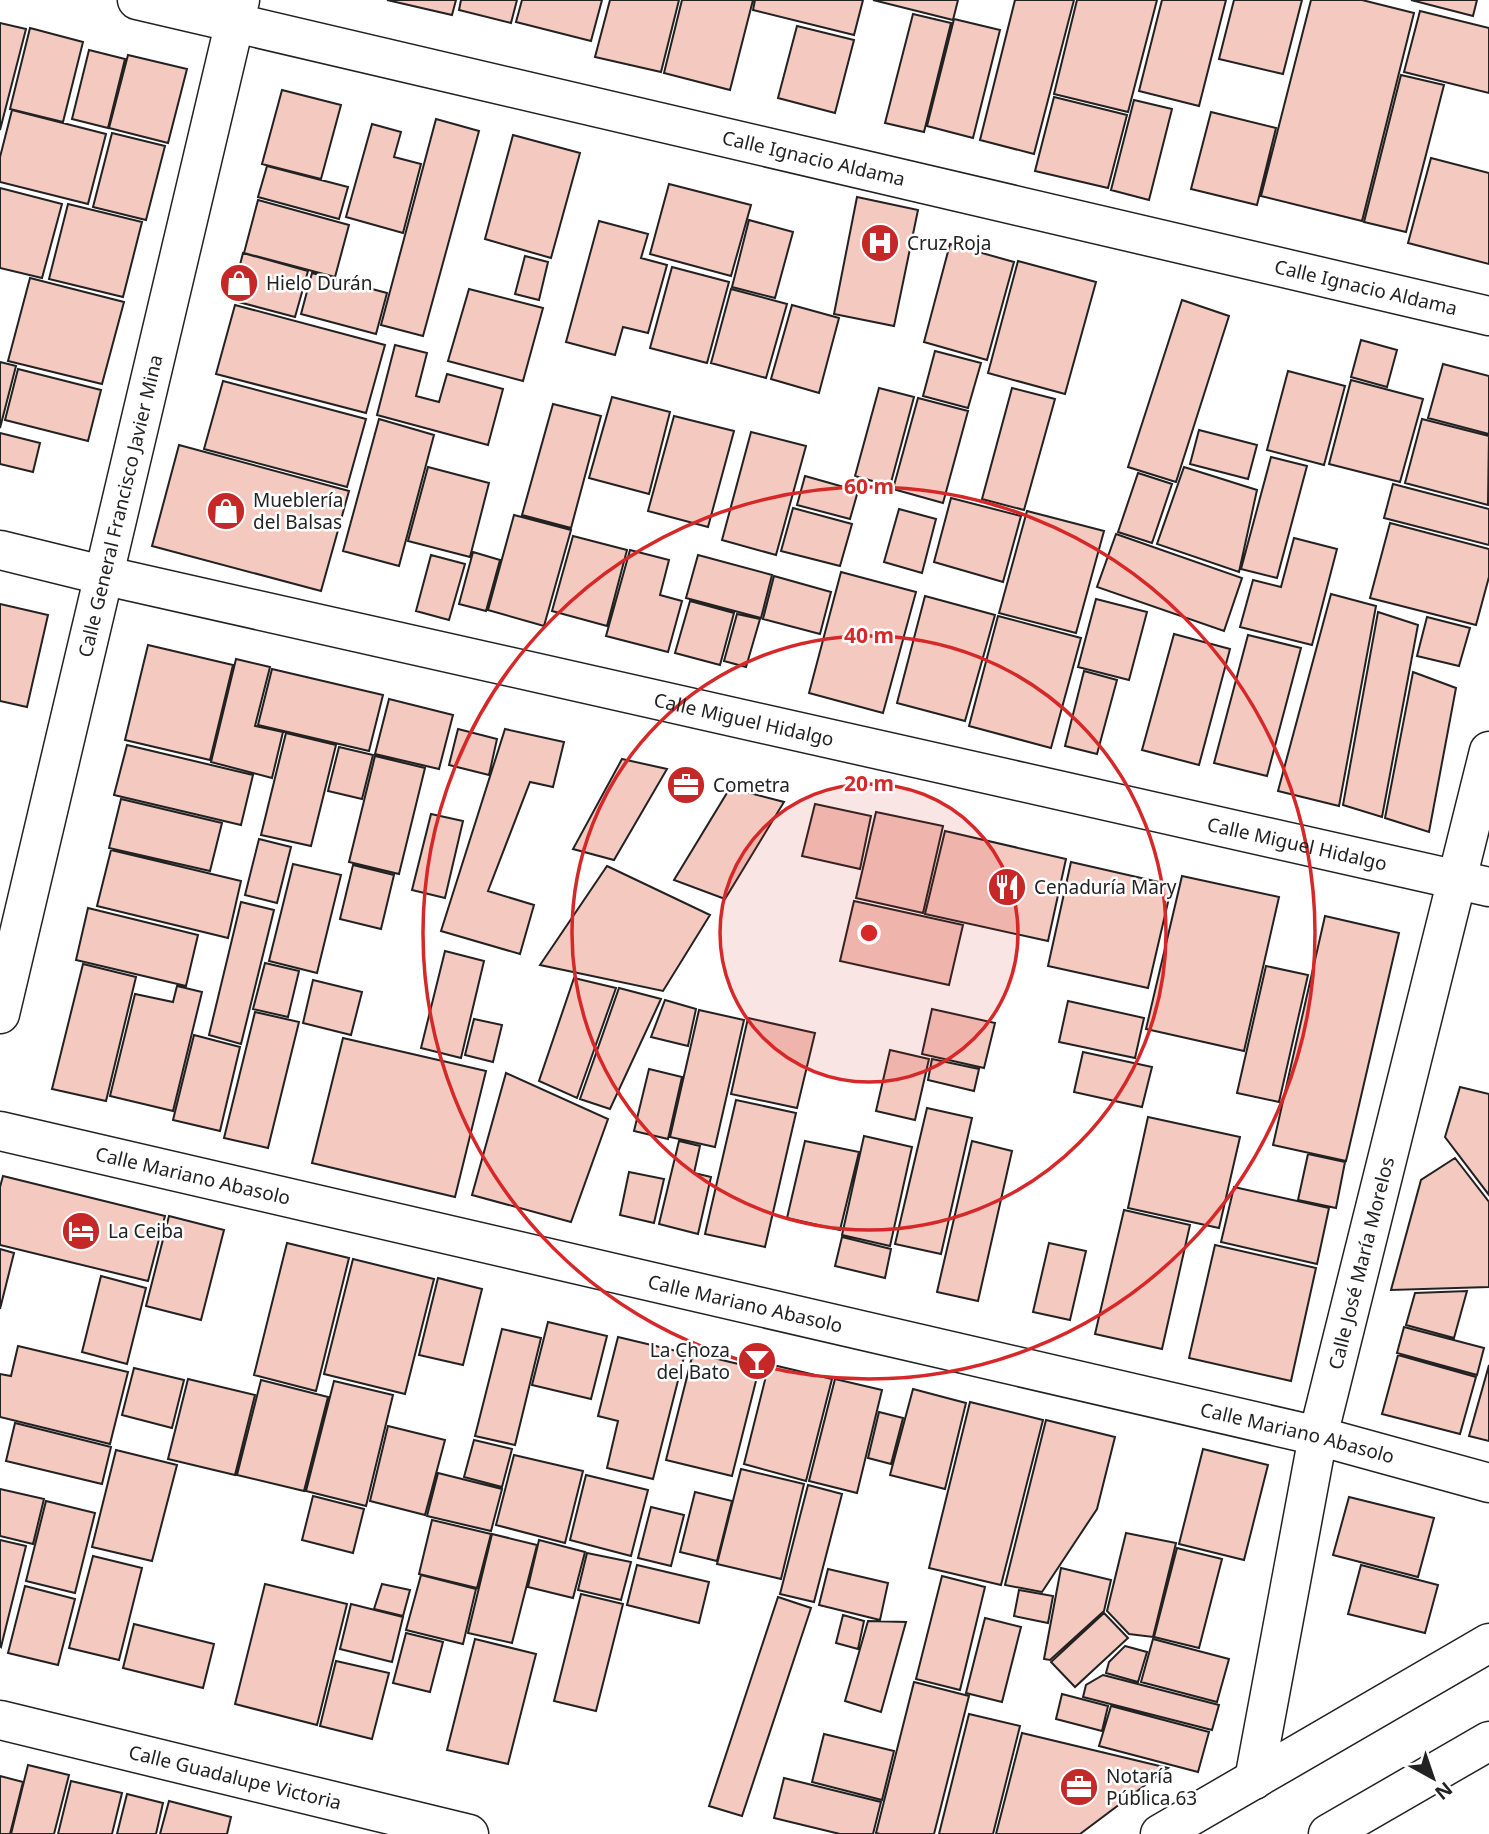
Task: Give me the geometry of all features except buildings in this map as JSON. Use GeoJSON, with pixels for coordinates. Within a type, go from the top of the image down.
{"type":"FeatureCollection","features":[{"type":"Feature","properties":{"kind":"street","name":"Calle Ignacio Aldama"},"geometry":{"type":"LineString","coordinates":[[137,0],[237,11],[1489,316]]}},
{"type":"Feature","properties":{"kind":"street","name":"Calle General Francisco Javier Mina"},"geometry":{"type":"LineString","coordinates":[[0,1014],[237,11]]}},
{"type":"Feature","properties":{"kind":"street","name":"Calle Miguel Hidalgo"},"geometry":{"type":"LineString","coordinates":[[0,550],[1472,883]]}},
{"type":"Feature","properties":{"kind":"street","name":"Calle José María Morelos"},"geometry":{"type":"LineString","coordinates":[[1254,1780],[1318,1436],[1472,883],[1489,751]]}},
{"type":"Feature","properties":{"kind":"street","name":"Calle Mariano Abasolo"},"geometry":{"type":"LineString","coordinates":[[0,1131],[1318,1436],[1489,1483]]}},
{"type":"Feature","properties":{"kind":"street"},"geometry":{"type":"LineString","coordinates":[[1160,1834],[1489,1643]]}},
{"type":"Feature","properties":{"kind":"street","name":"Calle Guadalupe Victoria"},"geometry":{"type":"LineString","coordinates":[[0,1720],[470,1834]]}},
{"type":"Feature","properties":{"kind":"street"},"geometry":{"type":"LineString","coordinates":[[1328,1834],[1489,1741]]}},
{"type":"Feature","properties":{"kind":"place","name":"Cruz Roja"},"geometry":{"type":"Point","coordinates":[880,243]}},
{"type":"Feature","properties":{"kind":"place","name":"Hielo Durán"},"geometry":{"type":"Point","coordinates":[239,283]}},
{"type":"Feature","properties":{"kind":"place","name":"Mueblería del Balsas"},"geometry":{"type":"Point","coordinates":[226,511]}},
{"type":"Feature","properties":{"kind":"place","name":"Cometra"},"geometry":{"type":"Point","coordinates":[686,785]}},
{"type":"Feature","properties":{"kind":"place","name":"Cenaduría Mary"},"geometry":{"type":"Point","coordinates":[1007,887]}},
{"type":"Feature","properties":{"kind":"place","name":"La Ceiba"},"geometry":{"type":"Point","coordinates":[81,1231]}},
{"type":"Feature","properties":{"kind":"place","name":"La Choza del Bato"},"geometry":{"type":"Point","coordinates":[757,1361]}},
{"type":"Feature","properties":{"kind":"place","name":"Notaría Pública 63"},"geometry":{"type":"Point","coordinates":[1079,1787]}}]}
